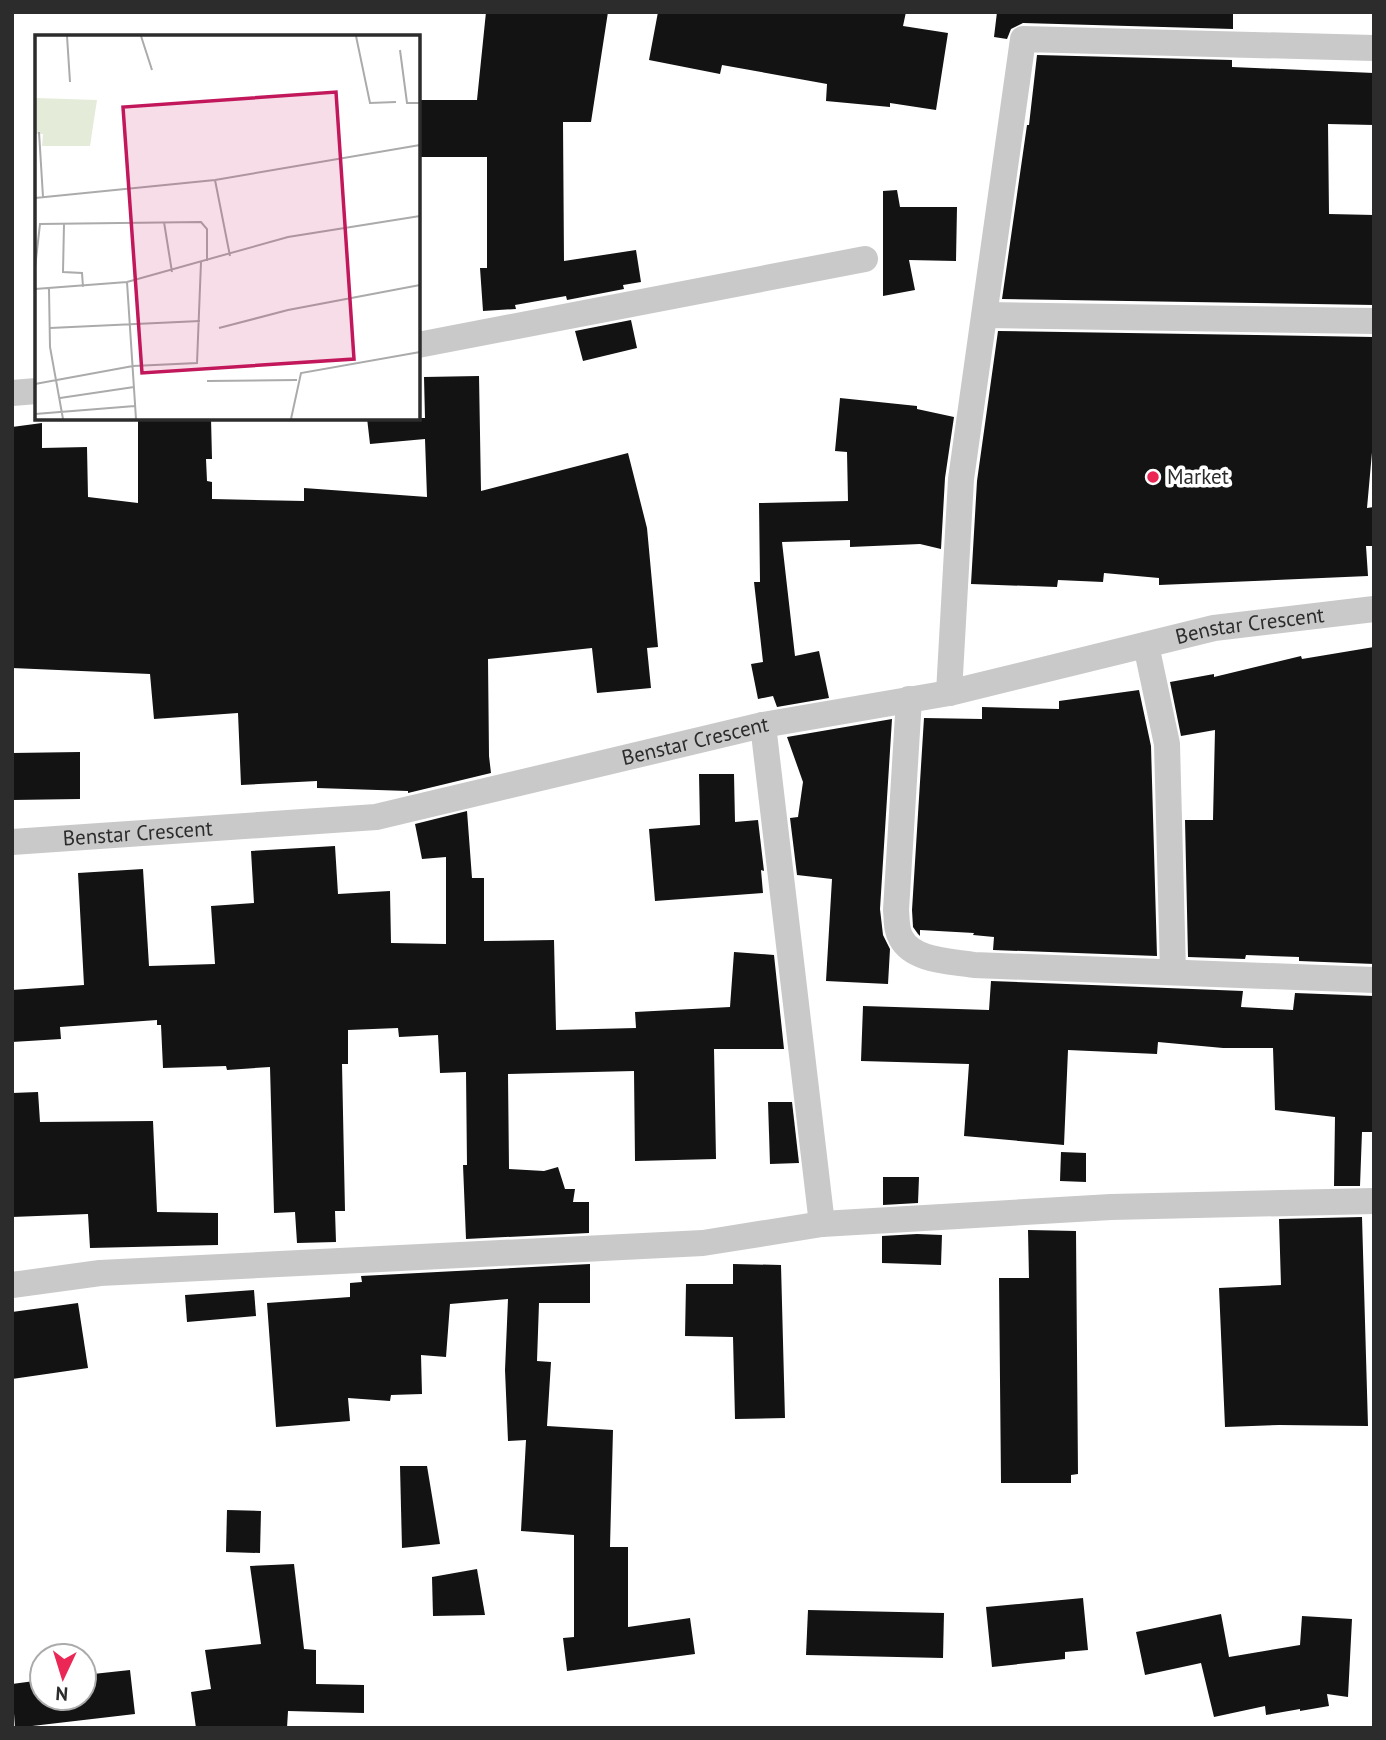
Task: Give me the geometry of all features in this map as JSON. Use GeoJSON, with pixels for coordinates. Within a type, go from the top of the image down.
{"type":"FeatureCollection","features":[{"type":"Feature","properties":{"kind":"street"},"geometry":{"type":"LineString","coordinates":[[949,693],[961,479],[1023,39],[1374,48]]}},
{"type":"Feature","properties":{"kind":"street"},"geometry":{"type":"LineString","coordinates":[[420,345],[865,259]]}},
{"type":"Feature","properties":{"kind":"street"},"geometry":{"type":"LineString","coordinates":[[986,315],[1374,321]]}},
{"type":"Feature","properties":{"kind":"street"},"geometry":{"type":"LineString","coordinates":[[12,393],[35,391]]}},
{"type":"Feature","properties":{"kind":"street","name":"Benstar Crescent"},"geometry":{"type":"LineString","coordinates":[[12,842],[376,817],[763,724],[949,693],[1214,628],[1374,609]]}},
{"type":"Feature","properties":{"kind":"street"},"geometry":{"type":"LineString","coordinates":[[1146,645],[1167,744],[1173,972]]}},
{"type":"Feature","properties":{"kind":"street"},"geometry":{"type":"LineString","coordinates":[[909,699],[896,910],[899,936],[909,950],[932,958],[974,965],[1374,981]]}},
{"type":"Feature","properties":{"kind":"street"},"geometry":{"type":"LineString","coordinates":[[763,724],[822,1224]]}},
{"type":"Feature","properties":{"kind":"street"},"geometry":{"type":"LineString","coordinates":[[12,1285],[100,1273],[702,1243],[822,1224],[1111,1207],[1374,1201]]}},
{"type":"Feature","properties":{"kind":"building"},"geometry":{"type":"Polygon","coordinates":[[[486,12],[608,12],[591,122],[563,122],[564,261],[636,250],[641,282],[623,285],[624,289],[567,300],[566,296],[515,305],[516,309],[483,311],[480,268],[487,268],[487,157],[420,157],[420,100],[477,100],[486,12]]]}},
{"type":"Feature","properties":{"kind":"building"},"geometry":{"type":"Polygon","coordinates":[[[658,12],[906,12],[903,26],[948,33],[936,110],[890,103],[890,107],[826,101],[827,84],[722,65],[720,74],[649,60],[658,12]]]}},
{"type":"Feature","properties":{"kind":"building"},"geometry":{"type":"Polygon","coordinates":[[[997,12],[1233,12],[1233,29],[1023,23],[1011,29],[1007,39],[994,37],[997,12]]]}},
{"type":"Feature","properties":{"kind":"building"},"geometry":{"type":"Polygon","coordinates":[[[1037,55],[1232,60],[1232,67],[1374,73],[1374,125],[1328,124],[1329,214],[1374,215],[1374,305],[1002,299],[1037,55]]]}},
{"type":"Feature","properties":{"kind":"building"},"geometry":{"type":"Polygon","coordinates":[[[897,190],[900,207],[957,207],[956,261],[909,260],[915,290],[883,296],[883,191],[897,190]]]}},
{"type":"Feature","properties":{"kind":"building"},"geometry":{"type":"Polygon","coordinates":[[[631,320],[637,348],[583,361],[575,331],[631,320]]]}},
{"type":"Feature","properties":{"kind":"building"},"geometry":{"type":"Polygon","coordinates":[[[998,331],[1374,337],[1374,430],[1367,508],[1374,507],[1374,546],[1366,546],[1368,576],[1159,585],[1159,578],[1104,573],[1103,582],[1058,580],[1057,587],[971,584],[977,481],[998,331]]]}},
{"type":"Feature","properties":{"kind":"building"},"geometry":{"type":"Polygon","coordinates":[[[479,376],[481,491],[628,453],[647,528],[658,647],[647,648],[651,688],[597,693],[592,648],[488,659],[491,773],[408,793],[317,788],[317,781],[241,785],[238,713],[154,719],[150,674],[12,668],[12,427],[42,423],[42,448],[87,447],[88,497],[138,503],[138,420],[211,420],[212,459],[206,459],[207,481],[212,482],[212,499],[304,501],[304,488],[427,497],[425,439],[370,444],[367,420],[425,418],[424,377],[479,376]]]}},
{"type":"Feature","properties":{"kind":"building"},"geometry":{"type":"Polygon","coordinates":[[[840,398],[917,406],[917,409],[954,417],[945,478],[941,549],[920,544],[850,547],[850,540],[782,542],[795,656],[819,651],[829,698],[777,707],[773,696],[758,699],[751,664],[763,662],[754,582],[760,582],[759,503],[848,501],[847,452],[835,451],[840,398]]]}},
{"type":"Feature","properties":{"kind":"building"},"geometry":{"type":"Polygon","coordinates":[[[1374,647],[1374,964],[1299,961],[1299,957],[1246,955],[1245,959],[1188,957],[1185,820],[1213,820],[1215,730],[1181,736],[1170,682],[1214,674],[1214,677],[1301,656],[1302,659],[1374,647]]]}},
{"type":"Feature","properties":{"kind":"building"},"geometry":{"type":"Polygon","coordinates":[[[1139,690],[1151,746],[1157,956],[993,950],[994,937],[973,935],[974,933],[920,930],[920,936],[913,927],[912,910],[924,718],[982,719],[982,707],[1059,709],[1059,701],[1139,690]]]}},
{"type":"Feature","properties":{"kind":"building"},"geometry":{"type":"Polygon","coordinates":[[[892,719],[880,909],[883,935],[890,949],[888,984],[826,981],[832,879],[797,875],[790,818],[798,817],[803,782],[787,737],[892,719]]]}},
{"type":"Feature","properties":{"kind":"building"},"geometry":{"type":"Polygon","coordinates":[[[80,752],[80,799],[12,800],[12,753],[80,752]]]}},
{"type":"Feature","properties":{"kind":"building"},"geometry":{"type":"Polygon","coordinates":[[[699,774],[734,774],[735,822],[758,820],[764,871],[761,870],[763,893],[655,901],[649,829],[700,825],[699,774]]]}},
{"type":"Feature","properties":{"kind":"building"},"geometry":{"type":"Polygon","coordinates":[[[467,811],[472,878],[484,878],[484,941],[554,940],[556,1030],[636,1028],[635,1012],[730,1007],[734,952],[774,955],[784,1049],[714,1049],[716,1159],[635,1161],[634,1071],[508,1074],[509,1169],[544,1171],[558,1167],[565,1189],[575,1189],[573,1202],[589,1202],[589,1233],[466,1239],[463,1165],[467,1165],[466,1072],[440,1073],[438,1035],[399,1037],[398,1028],[348,1030],[348,1064],[342,1064],[345,1211],[335,1211],[336,1242],[297,1243],[295,1212],[274,1213],[270,1067],[227,1070],[226,1066],[163,1068],[161,1025],[157,1025],[157,1020],[60,1027],[61,1039],[12,1042],[12,990],[84,985],[78,873],[143,869],[149,966],[215,964],[211,906],[254,903],[251,851],[335,846],[338,894],[390,891],[391,943],[446,944],[446,857],[422,859],[415,824],[467,811]]]}},
{"type":"Feature","properties":{"kind":"building"},"geometry":{"type":"Polygon","coordinates":[[[991,981],[1243,991],[1241,1007],[1293,1010],[1295,993],[1374,996],[1374,1132],[1362,1132],[1360,1186],[1334,1186],[1335,1117],[1275,1110],[1273,1048],[1223,1048],[1158,1042],[1157,1054],[1068,1050],[1064,1145],[964,1136],[969,1064],[861,1061],[863,1006],[989,1010],[991,981]]]}},
{"type":"Feature","properties":{"kind":"building"},"geometry":{"type":"Polygon","coordinates":[[[38,1092],[40,1122],[153,1121],[157,1212],[218,1213],[218,1245],[90,1248],[88,1214],[12,1217],[12,1093],[38,1092]]]}},
{"type":"Feature","properties":{"kind":"building"},"geometry":{"type":"Polygon","coordinates":[[[768,1102],[792,1102],[799,1163],[770,1164],[768,1102]]]}},
{"type":"Feature","properties":{"kind":"building"},"geometry":{"type":"Polygon","coordinates":[[[1061,1152],[1086,1153],[1086,1182],[1060,1181],[1061,1152]]]}},
{"type":"Feature","properties":{"kind":"building"},"geometry":{"type":"Polygon","coordinates":[[[883,1177],[919,1177],[918,1203],[883,1205],[883,1177]]]}},
{"type":"Feature","properties":{"kind":"building"},"geometry":{"type":"Polygon","coordinates":[[[1362,1217],[1368,1426],[1225,1427],[1219,1288],[1281,1285],[1279,1219],[1362,1217]]]}},
{"type":"Feature","properties":{"kind":"building"},"geometry":{"type":"Polygon","coordinates":[[[1028,1230],[1076,1231],[1078,1474],[1071,1475],[1071,1483],[1001,1483],[999,1278],[1029,1278],[1028,1230]]]}},
{"type":"Feature","properties":{"kind":"building"},"geometry":{"type":"Polygon","coordinates":[[[942,1235],[941,1265],[882,1263],[882,1236],[942,1235]]]}},
{"type":"Feature","properties":{"kind":"building"},"geometry":{"type":"Polygon","coordinates":[[[590,1264],[590,1303],[539,1303],[537,1361],[551,1362],[547,1426],[613,1430],[610,1547],[628,1547],[628,1627],[690,1618],[695,1654],[567,1671],[563,1638],[574,1637],[574,1535],[521,1531],[526,1440],[508,1441],[505,1370],[508,1299],[450,1304],[446,1357],[421,1355],[422,1394],[391,1395],[390,1401],[348,1398],[350,1421],[276,1427],[267,1303],[350,1297],[350,1283],[362,1282],[361,1276],[590,1264]]]}},
{"type":"Feature","properties":{"kind":"building"},"geometry":{"type":"Polygon","coordinates":[[[733,1264],[781,1265],[785,1418],[735,1419],[733,1337],[685,1336],[686,1284],[733,1284],[733,1264]]]}},
{"type":"Feature","properties":{"kind":"building"},"geometry":{"type":"Polygon","coordinates":[[[254,1290],[256,1316],[187,1322],[185,1295],[254,1290]]]}},
{"type":"Feature","properties":{"kind":"building"},"geometry":{"type":"Polygon","coordinates":[[[78,1303],[88,1368],[12,1379],[12,1312],[78,1303]]]}},
{"type":"Feature","properties":{"kind":"building"},"geometry":{"type":"Polygon","coordinates":[[[400,1466],[427,1466],[440,1544],[402,1548],[400,1466]]]}},
{"type":"Feature","properties":{"kind":"building"},"geometry":{"type":"Polygon","coordinates":[[[227,1510],[261,1511],[260,1553],[226,1552],[227,1510]]]}},
{"type":"Feature","properties":{"kind":"building"},"geometry":{"type":"Polygon","coordinates":[[[294,1564],[304,1649],[316,1650],[316,1684],[364,1685],[364,1713],[288,1711],[287,1728],[196,1728],[191,1692],[211,1689],[205,1650],[261,1644],[250,1566],[294,1564]]]}},
{"type":"Feature","properties":{"kind":"building"},"geometry":{"type":"Polygon","coordinates":[[[477,1569],[485,1615],[433,1616],[432,1577],[477,1569]]]}},
{"type":"Feature","properties":{"kind":"building"},"geometry":{"type":"Polygon","coordinates":[[[1083,1598],[1088,1650],[1065,1652],[1065,1659],[992,1667],[986,1607],[1083,1598]]]}},
{"type":"Feature","properties":{"kind":"building"},"geometry":{"type":"Polygon","coordinates":[[[808,1610],[944,1613],[943,1658],[806,1655],[808,1610]]]}},
{"type":"Feature","properties":{"kind":"building"},"geometry":{"type":"Polygon","coordinates":[[[1221,1614],[1229,1657],[1300,1645],[1302,1616],[1352,1619],[1348,1697],[1327,1694],[1329,1706],[1300,1711],[1266,1715],[1265,1706],[1214,1717],[1201,1663],[1145,1675],[1136,1632],[1221,1614]]]}},
{"type":"Feature","properties":{"kind":"building"},"geometry":{"type":"Polygon","coordinates":[[[130,1670],[135,1714],[15,1728],[12,1684],[28,1682],[28,1712],[98,1712],[98,1673],[130,1670]]]}},
{"type":"Feature","properties":{"kind":"place","name":"Market"},"geometry":{"type":"Point","coordinates":[1153,477]}}]}
